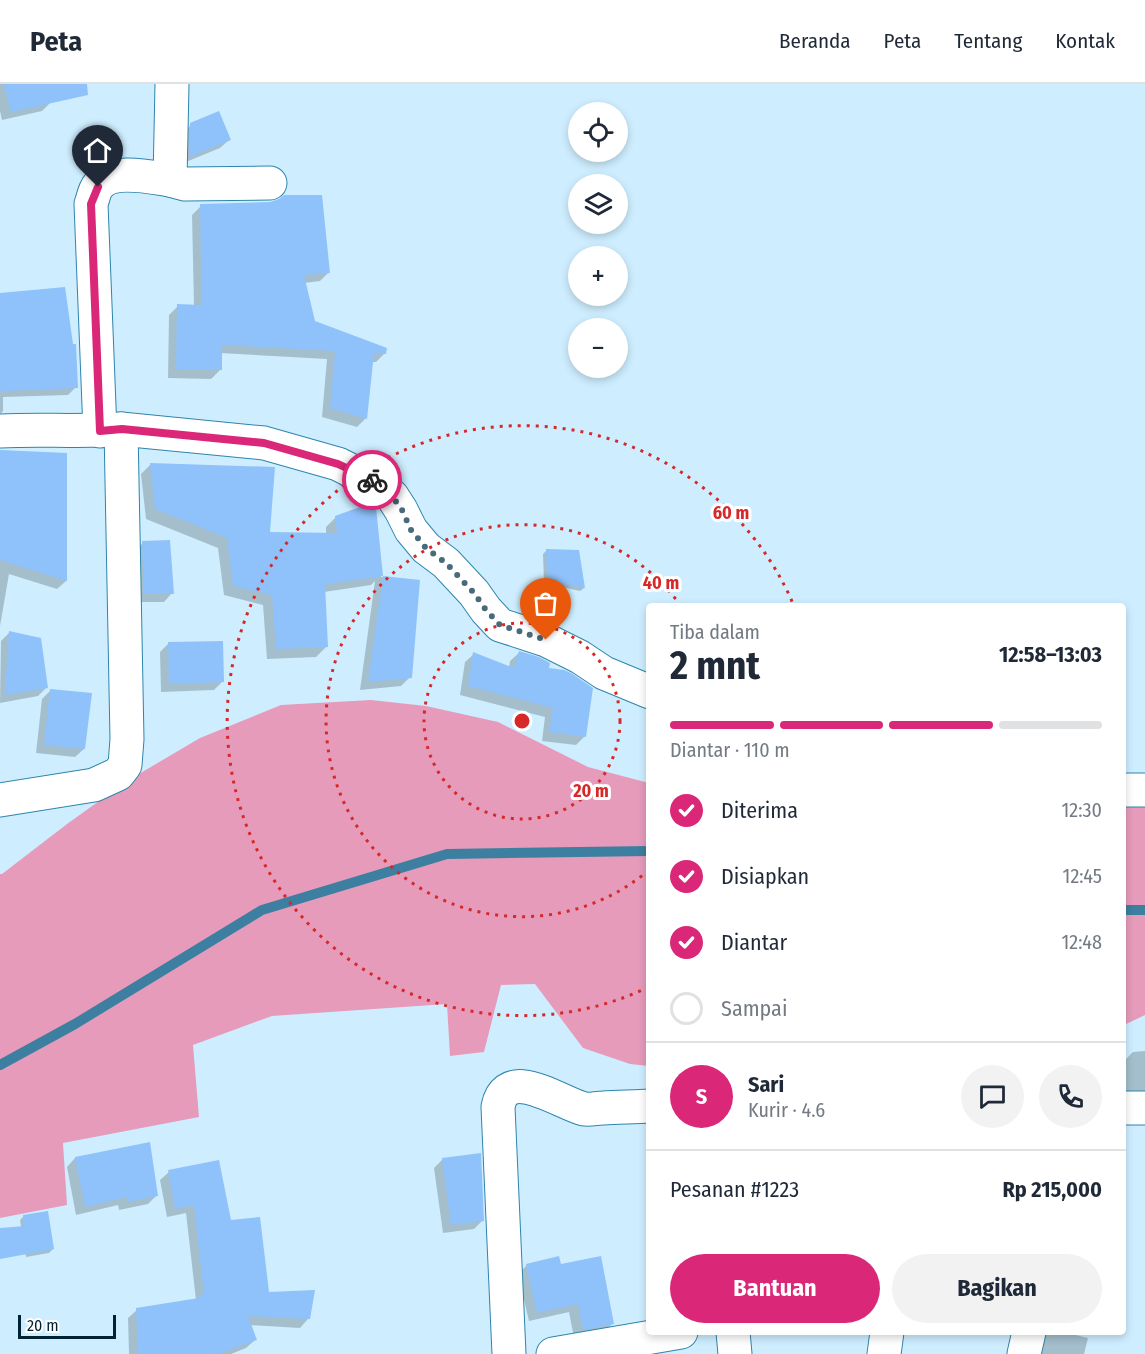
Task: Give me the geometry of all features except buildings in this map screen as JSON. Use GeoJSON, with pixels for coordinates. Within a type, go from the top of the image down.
{"type":"FeatureCollection","features":[{"type":"Feature","properties":{"kind":"street"},"geometry":{"type":"LineString","coordinates":[[170,180],[172,84]]}},
{"type":"Feature","properties":{"kind":"street"},"geometry":{"type":"LineString","coordinates":[[0,800],[94,784],[118,774],[125,765],[127,739],[111,430],[91,204],[98,187],[108,177],[136,175],[185,184],[270,183]]}},
{"type":"Feature","properties":{"kind":"street"},"geometry":{"type":"LineString","coordinates":[[0,431],[111,430],[264,443],[338,464],[374,482],[392,496],[402,510],[411,530],[426,548],[446,563],[500,625],[546,640],[580,657],[604,673],[646,690]]}},
{"type":"Feature","properties":{"kind":"street"},"geometry":{"type":"LineString","coordinates":[[1126,790],[1145,790]]}},
{"type":"Feature","properties":{"kind":"street"},"geometry":{"type":"LineString","coordinates":[[509,1354],[498,1107],[500,1098],[505,1090],[513,1086],[521,1086],[552,1095],[584,1109],[646,1106]]}},
{"type":"Feature","properties":{"kind":"street"},"geometry":{"type":"LineString","coordinates":[[1126,1108],[1145,1108]]}},
{"type":"Feature","properties":{"kind":"street"},"geometry":{"type":"LineString","coordinates":[[553,1354],[664,1335]]}},
{"type":"Feature","properties":{"kind":"street"},"geometry":{"type":"LineString","coordinates":[[733,1335],[735,1354]]}},
{"type":"Feature","properties":{"kind":"street"},"geometry":{"type":"LineString","coordinates":[[884,1354],[886,1335]]}},
{"type":"Feature","properties":{"kind":"street"},"geometry":{"type":"LineString","coordinates":[[1024,1354],[1028,1335]]}},
{"type":"Feature","properties":{"kind":"shaded area"},"geometry":{"type":"Polygon","coordinates":[[[371,700],[426,706],[498,722],[588,767],[646,782],[646,1066],[630,1064],[583,1048],[535,984],[501,985],[484,1052],[450,1056],[447,1004],[272,1016],[193,1045],[199,1117],[63,1143],[67,1205],[0,1218],[0,874],[127,781],[200,738],[281,705],[371,700]]]}},
{"type":"Feature","properties":{"kind":"shaded area"},"geometry":{"type":"Polygon","coordinates":[[[1126,806],[1145,806],[1145,1015],[1126,1024],[1126,806]]]}},
{"type":"Feature","properties":{"kind":"waterway"},"geometry":{"type":"LineString","coordinates":[[0,1065],[75,1024],[262,910],[447,854],[646,851]]}},
{"type":"Feature","properties":{"kind":"waterway"},"geometry":{"type":"LineString","coordinates":[[1126,910],[1145,910]]}},
{"type":"Feature","properties":{"kind":"way so far"},"geometry":{"type":"LineString","coordinates":[[372,480],[392,496],[402,510],[411,530],[426,548],[446,563],[500,625],[546,640]]}},
{"type":"Feature","properties":{"kind":"route"},"geometry":{"type":"LineString","coordinates":[[98,187],[91,204],[100,431],[122,429],[264,443],[338,464],[372,480]]}}]}
